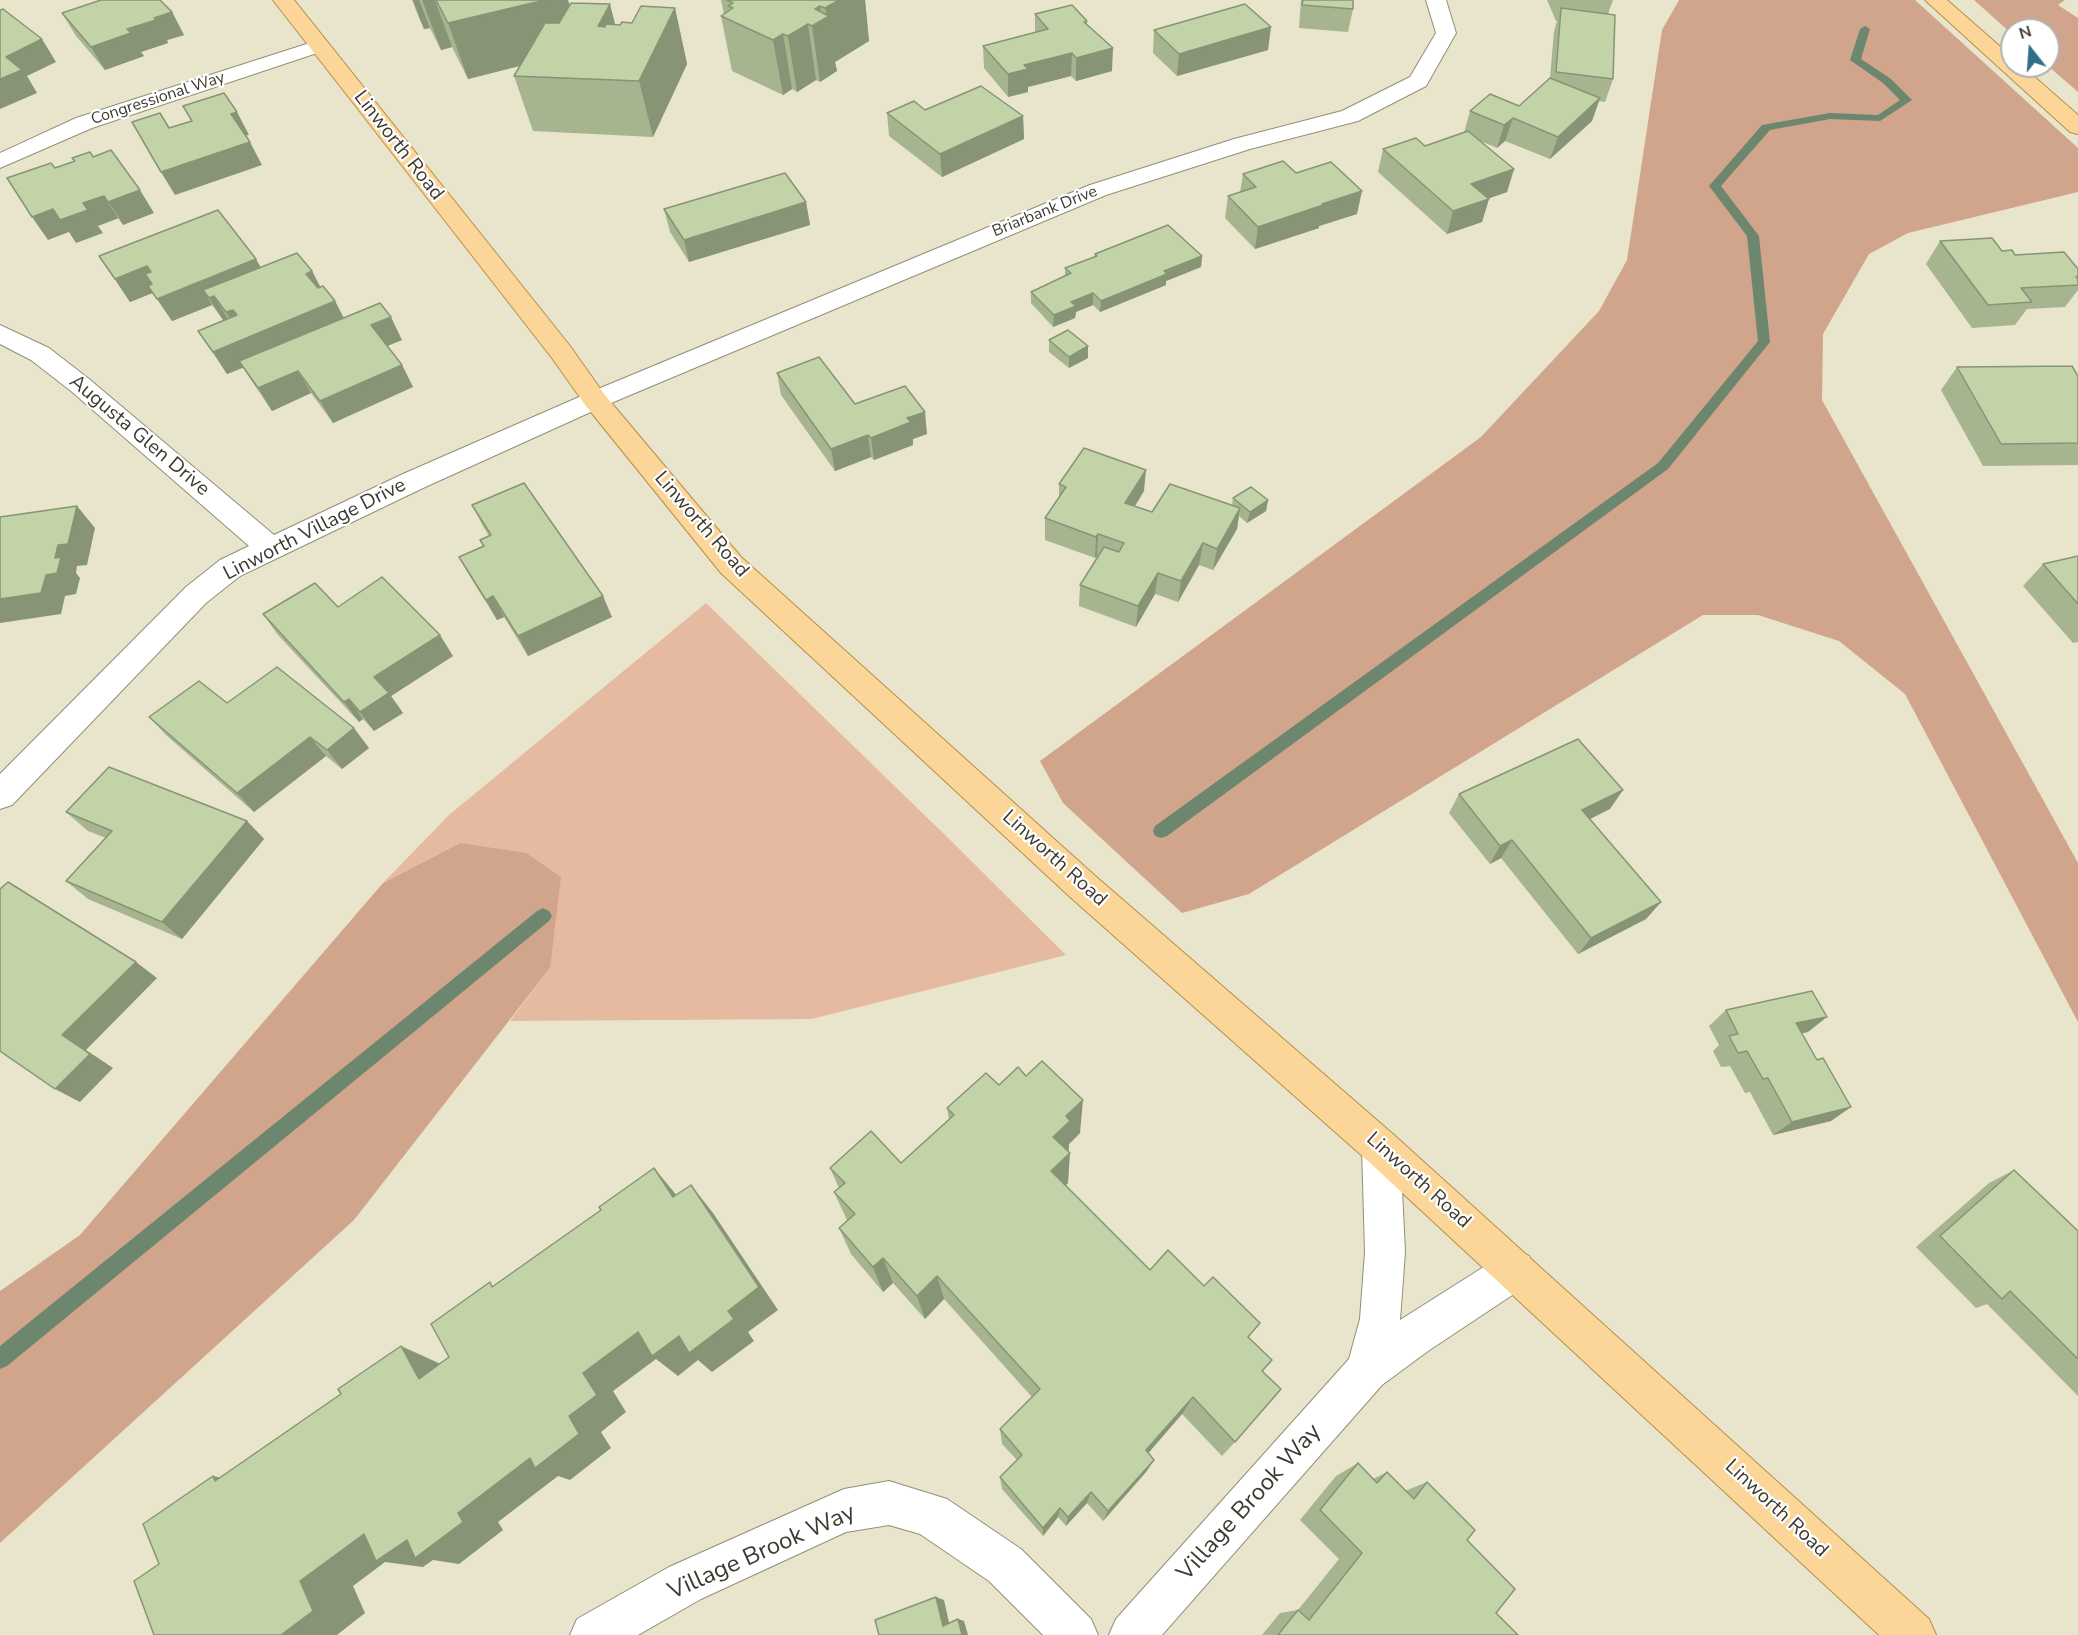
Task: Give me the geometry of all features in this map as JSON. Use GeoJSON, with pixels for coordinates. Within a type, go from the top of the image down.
{"type":"FeatureCollection","features":[{"type":"Feature","properties":{"kind":"main road","name":"Linworth Road"},"geometry":{"type":"LineString","coordinates":[[283,0],[554,343],[595,400],[731,565],[1081,885],[1382,1148],[1913,1635]]}},
{"type":"Feature","properties":{"kind":"main road"},"geometry":{"type":"LineString","coordinates":[[1935,0],[2078,127]]}},
{"type":"Feature","properties":{"kind":"street","name":"Briarbank Drive"},"geometry":{"type":"LineString","coordinates":[[595,400],[1098,189],[1242,144],[1350,116],[1418,81],[1446,33],[1436,0]]}},
{"type":"Feature","properties":{"kind":"street","name":"Congressional Way"},"geometry":{"type":"LineString","coordinates":[[0,161],[84,123],[319,46]]}},
{"type":"Feature","properties":{"kind":"street","name":"Augusta Glen Drive"},"geometry":{"type":"LineString","coordinates":[[0,333],[40,354],[80,385],[270,548]]}},
{"type":"Feature","properties":{"kind":"street","name":"Linworth Village Drive"},"geometry":{"type":"LineString","coordinates":[[0,795],[196,595],[230,568],[413,481],[595,400]]}},
{"type":"Feature","properties":{"kind":"street","name":"Village Brook Way"},"geometry":{"type":"LineString","coordinates":[[1367,1370],[1380,1319],[1385,1252],[1382,1148]]}},
{"type":"Feature","properties":{"kind":"street","name":"Village Brook Way"},"geometry":{"type":"LineString","coordinates":[[1132,1635],[1367,1370],[1413,1336],[1515,1270]]}},
{"type":"Feature","properties":{"kind":"street","name":"Village Brook Way"},"geometry":{"type":"LineString","coordinates":[[593,1635],[685,1583],[844,1511],[889,1503],[931,1515],[1005,1565],[1075,1635]]}},
{"type":"Feature","properties":{"kind":"shaded area"},"geometry":{"type":"Polygon","coordinates":[[[1679,0],[1915,0],[2078,148],[2078,192],[1908,233],[1869,254],[1823,334],[1822,400],[2078,863],[2078,1022],[1905,694],[1839,641],[1758,615],[1703,615],[1249,894],[1182,913],[1063,803],[1040,761],[1481,437],[1599,311],[1627,260],[1662,30],[1679,0]]]}},
{"type":"Feature","properties":{"kind":"shaded area"},"geometry":{"type":"Polygon","coordinates":[[[1974,0],[2065,0],[2058,5],[2078,18],[2078,92],[2060,76],[2060,18],[2000,18],[2000,23],[1974,0]]]}},
{"type":"Feature","properties":{"kind":"shaded area"},"geometry":{"type":"Polygon","coordinates":[[[706,603],[1066,955],[812,1019],[510,1021],[550,968],[460,843],[383,883],[449,815],[706,603]]]}},
{"type":"Feature","properties":{"kind":"shaded area"},"geometry":{"type":"Polygon","coordinates":[[[460,843],[526,853],[561,877],[550,968],[354,1220],[0,1543],[0,1291],[80,1235],[383,883],[460,843]]]}},
{"type":"Feature","properties":{"kind":"building"},"geometry":{"type":"Polygon","coordinates":[[[101,0],[160,0],[172,12],[154,18],[156,20],[127,29],[131,33],[91,47],[62,13],[101,0]]]}},
{"type":"Feature","properties":{"kind":"building"},"geometry":{"type":"Polygon","coordinates":[[[436,0],[545,0],[448,23],[436,0]]]}},
{"type":"Feature","properties":{"kind":"building"},"geometry":{"type":"Polygon","coordinates":[[[727,0],[839,0],[825,8],[820,6],[815,9],[829,16],[812,26],[808,24],[788,36],[783,34],[773,40],[721,16],[733,8],[728,6],[733,3],[727,0]]]}},
{"type":"Feature","properties":{"kind":"building"},"geometry":{"type":"Polygon","coordinates":[[[1303,0],[1353,0],[1353,9],[1302,5],[1303,0]]]}},
{"type":"Feature","properties":{"kind":"building"},"geometry":{"type":"Polygon","coordinates":[[[571,3],[610,4],[598,26],[605,27],[606,24],[632,23],[641,6],[675,8],[639,81],[514,76],[545,23],[559,23],[571,3]]]}},
{"type":"Feature","properties":{"kind":"building"},"geometry":{"type":"Polygon","coordinates":[[[1245,4],[1271,27],[1179,54],[1154,30],[1245,4]]]}},
{"type":"Feature","properties":{"kind":"building"},"geometry":{"type":"Polygon","coordinates":[[[1072,5],[1087,21],[1084,22],[1113,48],[1076,58],[1072,53],[1024,65],[1028,69],[1008,74],[983,46],[1048,29],[1035,14],[1072,5]]]}},
{"type":"Feature","properties":{"kind":"building"},"geometry":{"type":"Polygon","coordinates":[[[1561,8],[1615,15],[1613,79],[1556,72],[1561,8]]]}},
{"type":"Feature","properties":{"kind":"building"},"geometry":{"type":"Polygon","coordinates":[[[3,9],[42,39],[6,57],[22,70],[0,79],[0,10],[3,9]]]}},
{"type":"Feature","properties":{"kind":"building"},"geometry":{"type":"Polygon","coordinates":[[[1550,78],[1600,98],[1558,137],[1513,118],[1504,125],[1470,111],[1490,94],[1519,106],[1550,78]]]}},
{"type":"Feature","properties":{"kind":"building"},"geometry":{"type":"Polygon","coordinates":[[[981,86],[1023,116],[940,154],[887,113],[914,101],[925,110],[981,86]]]}},
{"type":"Feature","properties":{"kind":"building"},"geometry":{"type":"Polygon","coordinates":[[[224,93],[237,112],[231,114],[250,142],[161,172],[132,122],[160,113],[169,128],[192,121],[183,106],[224,93]]]}},
{"type":"Feature","properties":{"kind":"building"},"geometry":{"type":"Polygon","coordinates":[[[1468,131],[1514,169],[1471,184],[1489,199],[1453,211],[1383,149],[1416,138],[1425,146],[1468,131]]]}},
{"type":"Feature","properties":{"kind":"building"},"geometry":{"type":"Polygon","coordinates":[[[111,150],[140,190],[108,202],[104,196],[83,203],[88,210],[60,220],[53,209],[32,217],[7,178],[51,163],[55,168],[75,161],[72,158],[90,152],[93,157],[111,150]]]}},
{"type":"Feature","properties":{"kind":"building"},"geometry":{"type":"Polygon","coordinates":[[[1283,161],[1296,173],[1331,162],[1362,191],[1258,227],[1228,196],[1256,187],[1243,174],[1283,161]]]}},
{"type":"Feature","properties":{"kind":"building"},"geometry":{"type":"Polygon","coordinates":[[[785,173],[806,202],[684,240],[664,209],[785,173]]]}},
{"type":"Feature","properties":{"kind":"building"},"geometry":{"type":"Polygon","coordinates":[[[218,210],[256,259],[157,299],[148,286],[152,284],[145,274],[151,272],[147,266],[115,279],[99,256],[218,210]]]}},
{"type":"Feature","properties":{"kind":"building"},"geometry":{"type":"Polygon","coordinates":[[[1168,225],[1202,256],[1164,271],[1167,274],[1101,301],[1093,293],[1071,302],[1076,306],[1054,315],[1031,292],[1071,273],[1065,268],[1168,225]]]}},
{"type":"Feature","properties":{"kind":"building"},"geometry":{"type":"Polygon","coordinates":[[[1992,238],[2002,251],[2012,250],[2015,255],[2064,252],[2078,269],[2076,277],[2078,285],[2021,288],[2032,302],[1988,305],[1940,241],[1992,238]]]}},
{"type":"Feature","properties":{"kind":"building"},"geometry":{"type":"Polygon","coordinates":[[[297,253],[312,271],[306,274],[318,288],[323,286],[335,301],[213,352],[198,331],[237,315],[233,310],[226,312],[214,296],[209,298],[203,290],[297,253]]]}},
{"type":"Feature","properties":{"kind":"building"},"geometry":{"type":"Polygon","coordinates":[[[380,303],[391,317],[371,325],[402,365],[320,401],[298,371],[258,388],[239,361],[380,303]]]}},
{"type":"Feature","properties":{"kind":"building"},"geometry":{"type":"Polygon","coordinates":[[[1068,330],[1088,346],[1069,357],[1049,340],[1068,330]]]}},
{"type":"Feature","properties":{"kind":"building"},"geometry":{"type":"Polygon","coordinates":[[[819,357],[855,404],[905,386],[925,412],[907,418],[911,422],[871,438],[868,435],[831,449],[777,373],[819,357]]]}},
{"type":"Feature","properties":{"kind":"building"},"geometry":{"type":"Polygon","coordinates":[[[2072,366],[2078,376],[2078,443],[2001,444],[1957,367],[2072,366]]]}},
{"type":"Feature","properties":{"kind":"building"},"geometry":{"type":"Polygon","coordinates":[[[1084,448],[1146,470],[1125,503],[1152,512],[1170,484],[1240,508],[1217,549],[1203,543],[1181,581],[1158,573],[1138,606],[1080,585],[1104,547],[1119,552],[1124,543],[1098,534],[1096,537],[1045,518],[1066,487],[1059,484],[1084,448]]]}},
{"type":"Feature","properties":{"kind":"building"},"geometry":{"type":"Polygon","coordinates":[[[524,483],[603,596],[518,636],[493,596],[486,600],[459,557],[484,546],[480,540],[491,535],[472,505],[524,483]]]}},
{"type":"Feature","properties":{"kind":"building"},"geometry":{"type":"Polygon","coordinates":[[[1251,487],[1268,500],[1250,512],[1233,498],[1251,487]]]}},
{"type":"Feature","properties":{"kind":"building"},"geometry":{"type":"Polygon","coordinates":[[[77,506],[68,544],[58,545],[55,558],[61,557],[57,573],[46,575],[41,593],[0,599],[0,517],[77,506]]]}},
{"type":"Feature","properties":{"kind":"building"},"geometry":{"type":"Polygon","coordinates":[[[2078,556],[2078,604],[2043,564],[2078,556]]]}},
{"type":"Feature","properties":{"kind":"building"},"geometry":{"type":"Polygon","coordinates":[[[382,577],[440,635],[374,677],[389,693],[360,712],[349,699],[344,702],[263,614],[315,583],[338,607],[382,577]]]}},
{"type":"Feature","properties":{"kind":"building"},"geometry":{"type":"Polygon","coordinates":[[[277,667],[354,728],[327,750],[310,737],[237,793],[149,717],[199,681],[227,703],[277,667]]]}},
{"type":"Feature","properties":{"kind":"building"},"geometry":{"type":"Polygon","coordinates":[[[1578,739],[1623,790],[1582,810],[1661,902],[1591,938],[1512,840],[1500,846],[1459,794],[1578,739]]]}},
{"type":"Feature","properties":{"kind":"building"},"geometry":{"type":"Polygon","coordinates":[[[109,767],[247,821],[162,922],[66,881],[112,831],[66,812],[109,767]]]}},
{"type":"Feature","properties":{"kind":"building"},"geometry":{"type":"Polygon","coordinates":[[[8,882],[136,962],[62,1035],[90,1054],[55,1089],[0,1051],[0,889],[8,882]]]}},
{"type":"Feature","properties":{"kind":"building"},"geometry":{"type":"Polygon","coordinates":[[[1812,991],[1827,1017],[1796,1023],[1817,1060],[1823,1058],[1851,1107],[1792,1122],[1768,1078],[1763,1079],[1747,1051],[1738,1053],[1729,1036],[1738,1034],[1726,1010],[1812,991]]]}},
{"type":"Feature","properties":{"kind":"building"},"geometry":{"type":"Polygon","coordinates":[[[1042,1061],[1083,1100],[1066,1116],[1070,1121],[1053,1137],[1070,1153],[1051,1171],[1150,1270],[1168,1250],[1204,1286],[1213,1277],[1260,1323],[1248,1337],[1272,1360],[1262,1371],[1281,1389],[1235,1442],[1193,1397],[1146,1450],[1154,1460],[1108,1511],[1091,1492],[1068,1517],[1060,1508],[1043,1528],[1000,1477],[1022,1455],[1000,1429],[1040,1389],[937,1276],[917,1296],[883,1258],[873,1267],[839,1228],[855,1214],[834,1192],[845,1183],[830,1168],[871,1131],[901,1163],[954,1115],[947,1108],[986,1073],[999,1085],[1018,1067],[1026,1076],[1042,1061]]]}},
{"type":"Feature","properties":{"kind":"building"},"geometry":{"type":"Polygon","coordinates":[[[654,1168],[673,1197],[691,1185],[759,1287],[728,1311],[734,1319],[689,1353],[679,1336],[652,1356],[638,1332],[583,1373],[597,1395],[569,1416],[579,1434],[535,1468],[530,1458],[458,1513],[463,1522],[415,1558],[407,1540],[376,1561],[364,1534],[300,1581],[313,1611],[281,1635],[154,1635],[134,1581],[159,1564],[143,1524],[213,1476],[215,1481],[341,1394],[338,1389],[401,1346],[419,1379],[449,1357],[431,1324],[490,1282],[492,1287],[601,1210],[599,1207],[654,1168]]]}},
{"type":"Feature","properties":{"kind":"building"},"geometry":{"type":"Polygon","coordinates":[[[2014,1170],[2078,1231],[2078,1359],[2010,1291],[2002,1299],[1940,1236],[2014,1170]]]}},
{"type":"Feature","properties":{"kind":"building"},"geometry":{"type":"Polygon","coordinates":[[[1358,1463],[1377,1483],[1387,1472],[1414,1499],[1427,1482],[1475,1530],[1467,1540],[1515,1589],[1496,1613],[1518,1635],[1278,1635],[1298,1610],[1309,1620],[1362,1553],[1320,1510],[1358,1463]]]}},
{"type":"Feature","properties":{"kind":"building"},"geometry":{"type":"Polygon","coordinates":[[[936,1597],[943,1626],[958,1619],[962,1635],[879,1635],[875,1620],[936,1597]]]}},
{"type":"Feature","properties":{"kind":"waterway"},"geometry":{"type":"LineString","coordinates":[[1161,831],[1663,466],[1764,342],[1753,236],[1715,186],[1766,127],[1830,116],[1880,118],[1907,100],[1887,81],[1855,60],[1865,29]]}},
{"type":"Feature","properties":{"kind":"waterway"},"geometry":{"type":"LineString","coordinates":[[0,1359],[543,916]]}}]}
